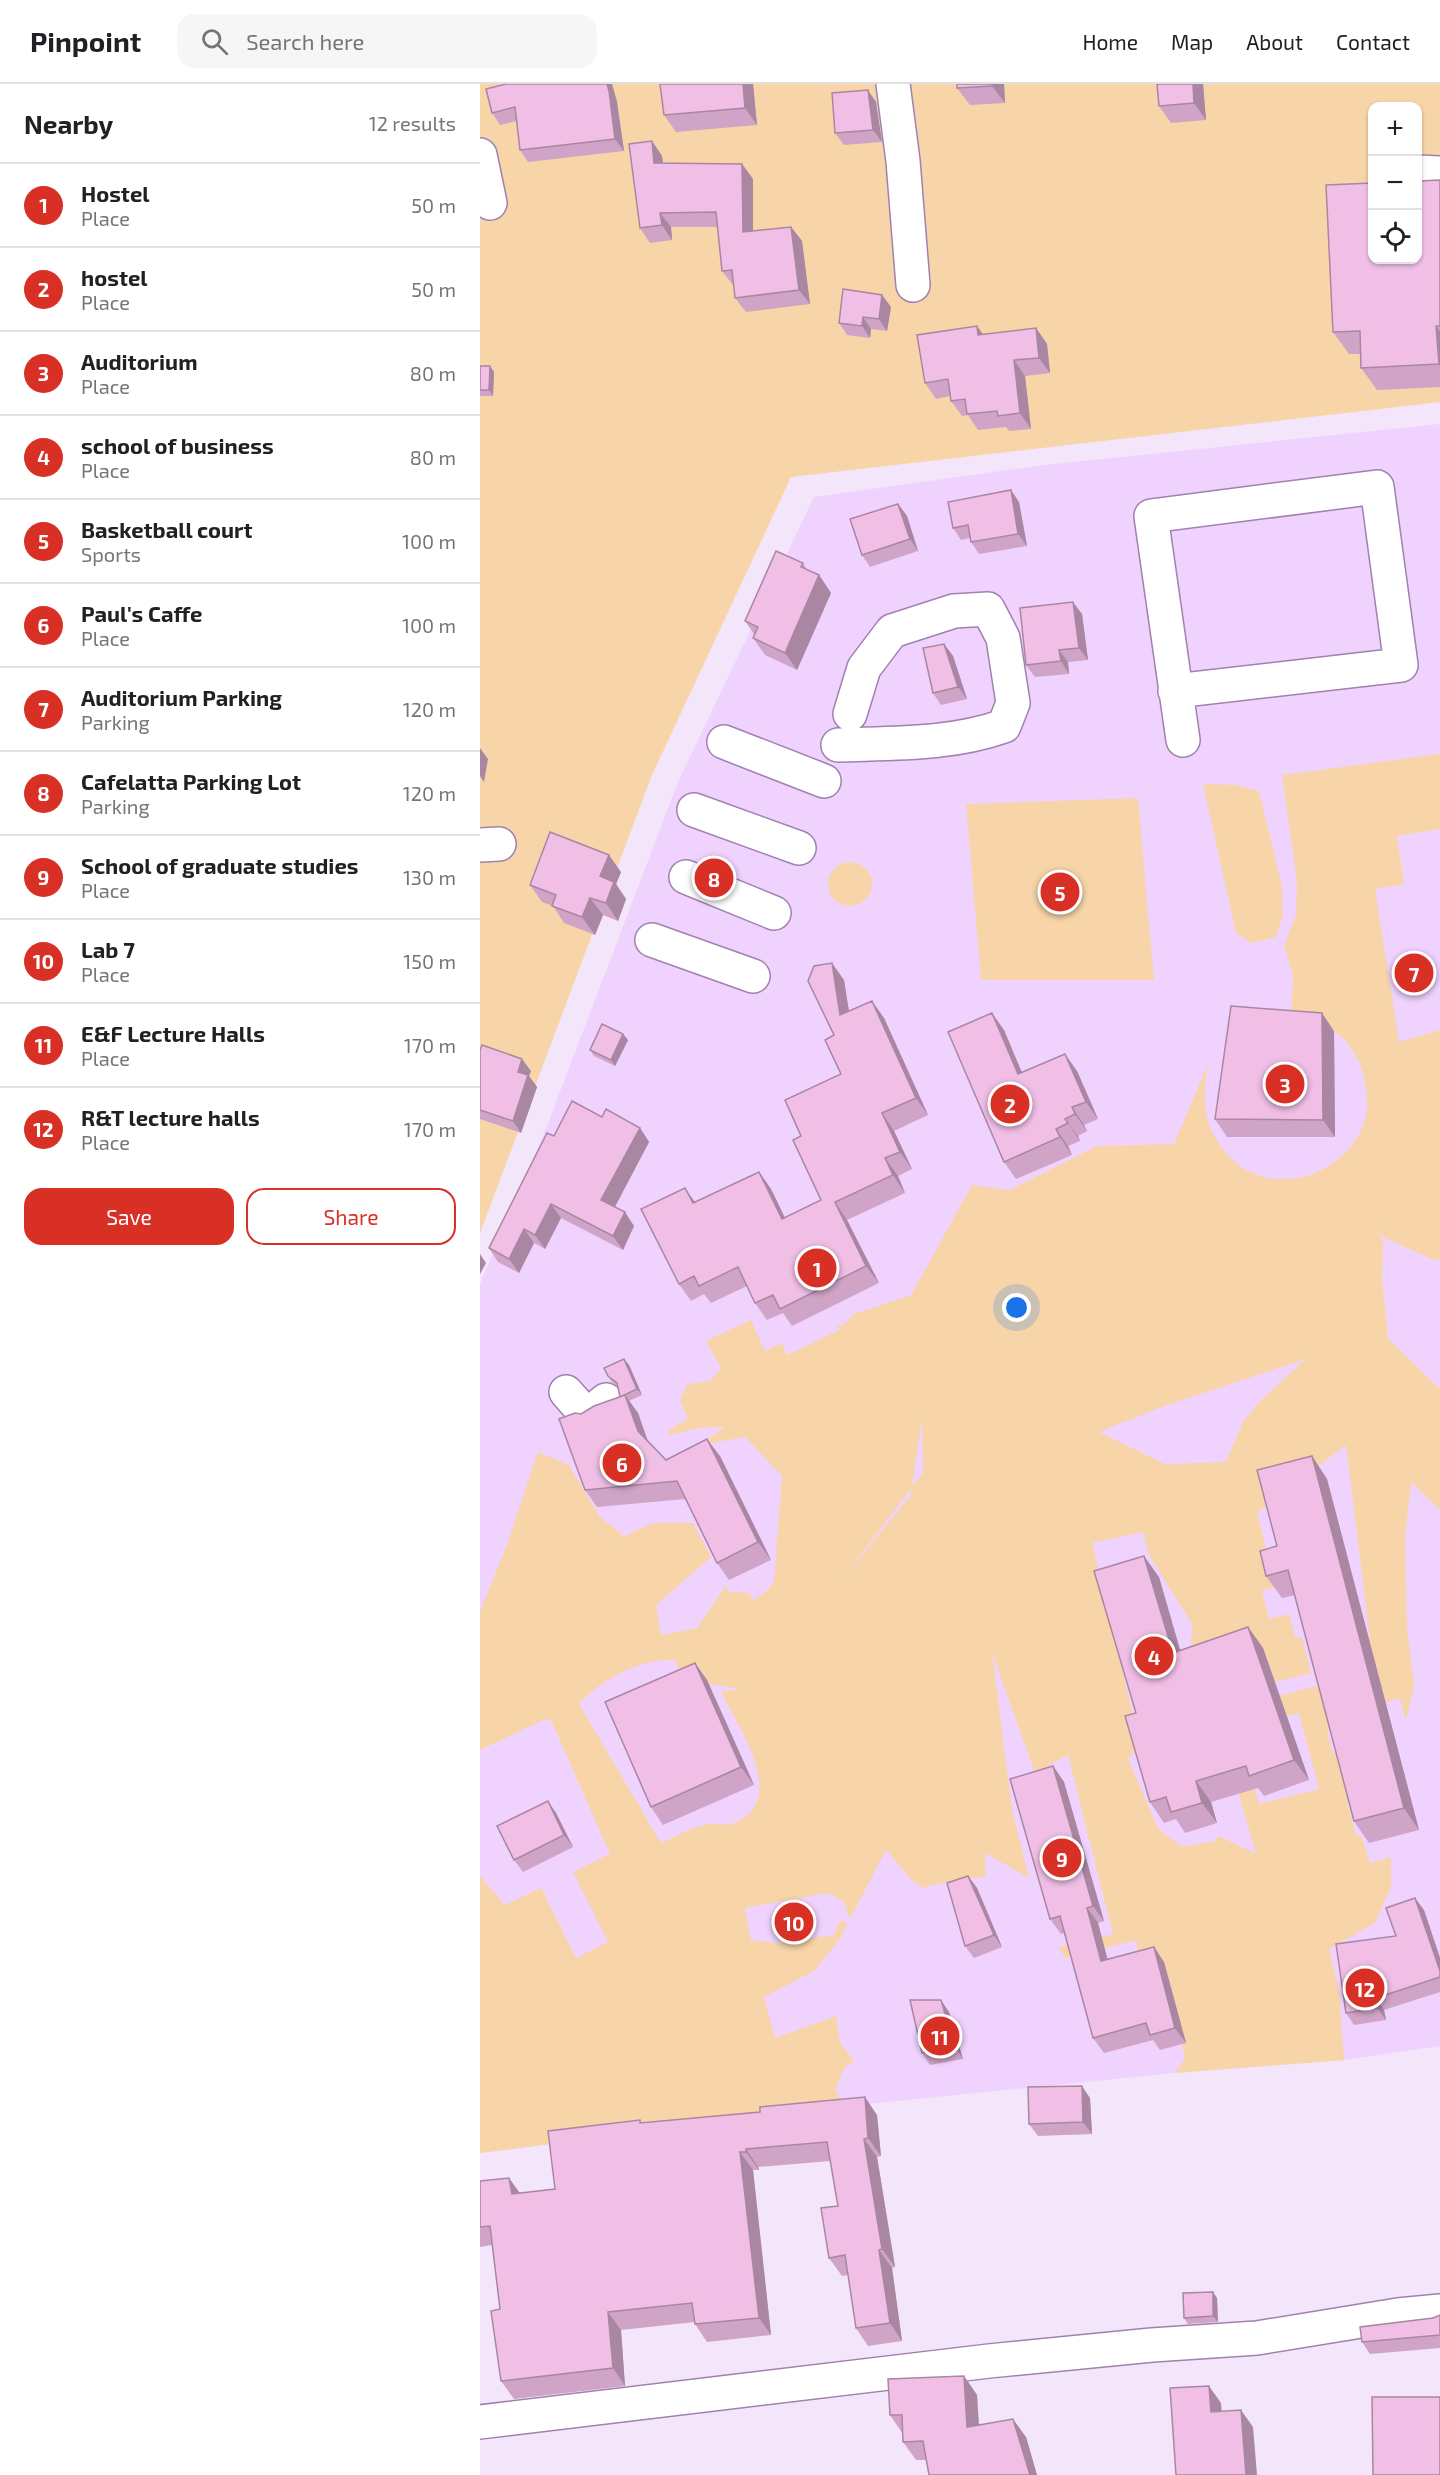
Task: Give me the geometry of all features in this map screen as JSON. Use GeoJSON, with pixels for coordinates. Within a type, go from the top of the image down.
{"type":"FeatureCollection","features":[{"type":"Feature","properties":{"kind":"street"},"geometry":{"type":"LineString","coordinates":[[893,84],[903,161],[913,285]]}},
{"type":"Feature","properties":{"kind":"street"},"geometry":{"type":"LineString","coordinates":[[480,155],[490,203]]}},
{"type":"Feature","properties":{"kind":"street"},"geometry":{"type":"LineString","coordinates":[[1422,172],[1440,173]]}},
{"type":"Feature","properties":{"kind":"street"},"geometry":{"type":"LineString","coordinates":[[1175,691],[1401,666],[1377,487],[1151,516],[1175,691],[1183,740]]}},
{"type":"Feature","properties":{"kind":"street"},"geometry":{"type":"LineString","coordinates":[[838,745],[940,741],[975,736],[1004,726],[1013,703],[1003,638],[988,609],[954,610],[892,632],[864,668],[850,714]]}},
{"type":"Feature","properties":{"kind":"street"},"geometry":{"type":"LineString","coordinates":[[724,742],[824,781]]}},
{"type":"Feature","properties":{"kind":"street"},"geometry":{"type":"LineString","coordinates":[[694,810],[799,848]]}},
{"type":"Feature","properties":{"kind":"street"},"geometry":{"type":"LineString","coordinates":[[686,877],[774,913]]}},
{"type":"Feature","properties":{"kind":"street"},"geometry":{"type":"LineString","coordinates":[[652,940],[753,976]]}},
{"type":"Feature","properties":{"kind":"street"},"geometry":{"type":"LineString","coordinates":[[566,1392],[581,1409],[590,1413],[606,1400]]}},
{"type":"Feature","properties":{"kind":"street"},"geometry":{"type":"LineString","coordinates":[[480,2422],[696,2398],[791,2383],[1000,2360],[1152,2345],[1257,2338],[1398,2314],[1440,2311]]}},
{"type":"Feature","properties":{"kind":"shaded area"},"geometry":{"type":"Polygon","coordinates":[[[480,84],[1440,84],[1440,402],[791,477],[652,775],[480,1233],[480,84]]]}},
{"type":"Feature","properties":{"kind":"shaded area"},"geometry":{"type":"Polygon","coordinates":[[[1440,424],[1440,2046],[1344,2060],[1175,2073],[848,2106],[480,2153],[480,1284],[545,1131],[678,782],[814,497],[1044,465],[1440,424]]]}},
{"type":"Feature","properties":{"kind":"shaded area"},"geometry":{"type":"Polygon","coordinates":[[[1440,754],[1440,829],[1397,836],[1404,884],[1375,889],[1399,1042],[1440,1030],[1440,1259],[1434,1260],[1385,1238],[1376,1231],[1383,1239],[1382,1278],[1388,1339],[1440,1389],[1440,1510],[1411,1482],[1405,1538],[1407,1626],[1414,1686],[1406,1721],[1400,1698],[1383,1703],[1372,1657],[1346,1445],[1257,1513],[1276,1586],[1262,1591],[1269,1619],[1289,1614],[1295,1637],[1302,1638],[1311,1673],[1259,1686],[1188,1710],[1192,1624],[1149,1555],[1143,1532],[1092,1543],[1140,1745],[1128,1759],[1159,1830],[1182,1847],[1215,1841],[1219,1836],[1256,1854],[1237,1788],[1234,1710],[1259,1804],[1319,1789],[1299,1713],[1284,1717],[1278,1696],[1328,1683],[1340,1727],[1327,1731],[1333,1754],[1345,1751],[1358,1800],[1347,1803],[1356,1835],[1361,1835],[1370,1863],[1391,1857],[1391,1887],[1375,1923],[1329,1949],[1339,1991],[1344,2060],[1175,2073],[1185,2058],[1166,1980],[1136,1987],[1137,1940],[1065,1958],[1059,1947],[1113,1934],[1068,1755],[1035,1773],[992,1653],[1012,1809],[1029,1878],[985,1853],[986,1876],[935,1884],[924,1888],[913,1881],[886,1850],[850,1919],[844,1902],[828,1893],[745,1908],[751,1940],[779,1943],[834,1935],[840,1920],[847,1924],[840,1939],[814,1971],[764,1997],[775,2038],[836,2016],[840,2042],[854,2061],[844,2068],[835,2091],[848,2106],[480,2153],[480,1876],[505,1905],[541,1888],[576,1958],[608,1942],[573,1872],[610,1854],[551,1720],[546,1719],[480,1750],[480,1611],[508,1542],[538,1452],[569,1465],[600,1517],[622,1534],[622,1537],[653,1523],[693,1523],[711,1557],[656,1605],[661,1635],[697,1628],[726,1585],[729,1592],[748,1593],[754,1600],[768,1590],[774,1581],[782,1476],[745,1437],[699,1445],[725,1427],[699,1428],[670,1435],[667,1431],[688,1419],[680,1401],[687,1384],[710,1381],[721,1368],[706,1341],[751,1320],[765,1351],[782,1343],[787,1355],[841,1329],[833,1324],[842,1326],[854,1314],[911,1295],[972,1185],[1010,1190],[1097,1146],[1174,1144],[1208,1064],[1205,1100],[1208,1122],[1226,1153],[1243,1168],[1262,1176],[1282,1179],[1302,1177],[1322,1170],[1340,1158],[1354,1142],[1366,1118],[1366,1089],[1359,1063],[1352,1049],[1341,1037],[1321,1022],[1291,1012],[1293,975],[1284,945],[1296,915],[1297,881],[1282,775],[1440,754]],[[1306,1359],[1167,1405],[1099,1432],[1165,1464],[1226,1462],[1243,1422],[1260,1401],[1306,1359]],[[922,1419],[912,1486],[923,1473],[922,1419]],[[911,1489],[839,1583],[911,1495],[911,1489]],[[675,1660],[652,1662],[618,1674],[579,1704],[661,1843],[703,1825],[729,1824],[738,1821],[752,1810],[759,1795],[759,1778],[747,1741],[721,1692],[741,1689],[693,1679],[679,1668],[675,1660]]]}},
{"type":"Feature","properties":{"kind":"shaded area"},"geometry":{"type":"Polygon","coordinates":[[[1203,784],[1236,785],[1259,791],[1282,886],[1282,919],[1276,937],[1251,943],[1236,933],[1203,784]]]}},
{"type":"Feature","properties":{"kind":"shaded area"},"geometry":{"type":"Polygon","coordinates":[[[1138,798],[1154,980],[981,980],[966,804],[1138,798]]]}},
{"type":"Feature","properties":{"kind":"shaded area"},"geometry":{"type":"Polygon","coordinates":[[[850,862],[865,869],[872,884],[865,899],[850,906],[835,899],[828,884],[835,869],[850,862]]]}},
{"type":"Feature","properties":{"kind":"building"},"geometry":{"type":"Polygon","coordinates":[[[506,84],[607,84],[615,139],[520,150],[515,107],[492,113],[486,89],[506,84]]]}},
{"type":"Feature","properties":{"kind":"building"},"geometry":{"type":"Polygon","coordinates":[[[660,84],[743,84],[745,108],[664,115],[660,84]]]}},
{"type":"Feature","properties":{"kind":"building"},"geometry":{"type":"Polygon","coordinates":[[[957,84],[992,84],[992,86],[957,88],[957,84]]]}},
{"type":"Feature","properties":{"kind":"building"},"geometry":{"type":"Polygon","coordinates":[[[1157,84],[1193,84],[1194,103],[1159,106],[1157,84]]]}},
{"type":"Feature","properties":{"kind":"building"},"geometry":{"type":"Polygon","coordinates":[[[868,90],[873,130],[835,133],[832,93],[868,90]]]}},
{"type":"Feature","properties":{"kind":"building"},"geometry":{"type":"Polygon","coordinates":[[[652,141],[654,163],[742,164],[743,232],[791,227],[799,290],[735,298],[732,270],[722,271],[716,212],[660,213],[662,225],[640,228],[629,144],[652,141]]]}},
{"type":"Feature","properties":{"kind":"building"},"geometry":{"type":"Polygon","coordinates":[[[1440,180],[1440,326],[1436,326],[1439,364],[1361,368],[1360,331],[1333,332],[1326,185],[1368,183],[1368,264],[1422,264],[1422,181],[1440,180]]]}},
{"type":"Feature","properties":{"kind":"building"},"geometry":{"type":"Polygon","coordinates":[[[843,289],[882,295],[879,319],[863,317],[862,326],[839,323],[843,289]]]}},
{"type":"Feature","properties":{"kind":"building"},"geometry":{"type":"Polygon","coordinates":[[[977,326],[978,335],[1036,328],[1039,358],[1014,360],[1020,413],[998,416],[997,411],[967,414],[965,399],[951,401],[948,379],[925,383],[917,335],[977,326]]]}},
{"type":"Feature","properties":{"kind":"building"},"geometry":{"type":"Polygon","coordinates":[[[480,366],[490,366],[489,390],[480,390],[480,366]]]}},
{"type":"Feature","properties":{"kind":"building"},"geometry":{"type":"Polygon","coordinates":[[[1011,490],[1018,534],[971,542],[968,525],[953,528],[948,502],[1011,490]]]}},
{"type":"Feature","properties":{"kind":"building"},"geometry":{"type":"Polygon","coordinates":[[[898,504],[910,539],[862,555],[850,519],[898,504]]]}},
{"type":"Feature","properties":{"kind":"building"},"geometry":{"type":"Polygon","coordinates":[[[776,551],[803,563],[801,567],[819,575],[785,653],[753,638],[758,627],[745,621],[776,551]]]}},
{"type":"Feature","properties":{"kind":"building"},"geometry":{"type":"Polygon","coordinates":[[[1073,602],[1079,648],[1059,650],[1061,661],[1026,665],[1020,608],[1073,602]]]}},
{"type":"Feature","properties":{"kind":"building"},"geometry":{"type":"Polygon","coordinates":[[[944,644],[958,687],[933,693],[923,648],[944,644]]]}},
{"type":"Feature","properties":{"kind":"building"},"geometry":{"type":"Polygon","coordinates":[[[550,832],[609,855],[600,876],[614,882],[606,903],[590,898],[582,917],[552,906],[556,895],[530,885],[550,832]]]}},
{"type":"Feature","properties":{"kind":"building"},"geometry":{"type":"Polygon","coordinates":[[[832,963],[840,1015],[872,1001],[916,1098],[882,1113],[900,1152],[885,1158],[893,1175],[835,1202],[866,1266],[780,1309],[773,1295],[755,1303],[738,1267],[699,1286],[694,1276],[679,1284],[641,1209],[685,1188],[693,1203],[759,1172],[782,1219],[821,1200],[793,1140],[801,1136],[785,1100],[841,1074],[825,1040],[834,1035],[808,981],[814,966],[832,963]]]}},
{"type":"Feature","properties":{"kind":"building"},"geometry":{"type":"Polygon","coordinates":[[[1231,1006],[1322,1013],[1323,1120],[1215,1119],[1231,1006]]]}},
{"type":"Feature","properties":{"kind":"building"},"geometry":{"type":"Polygon","coordinates":[[[992,1013],[1018,1074],[1065,1054],[1086,1102],[1072,1107],[1075,1114],[1065,1119],[1068,1123],[1056,1129],[1060,1137],[1004,1162],[948,1032],[992,1013]]]}},
{"type":"Feature","properties":{"kind":"building"},"geometry":{"type":"Polygon","coordinates":[[[602,1024],[623,1034],[611,1060],[590,1050],[602,1024]]]}},
{"type":"Feature","properties":{"kind":"building"},"geometry":{"type":"Polygon","coordinates":[[[482,1045],[522,1059],[518,1072],[528,1075],[513,1121],[480,1110],[480,1050],[482,1045]]]}},
{"type":"Feature","properties":{"kind":"building"},"geometry":{"type":"Polygon","coordinates":[[[572,1101],[602,1117],[606,1109],[640,1128],[601,1200],[625,1212],[613,1236],[551,1204],[535,1235],[524,1229],[509,1259],[489,1248],[547,1133],[554,1136],[572,1101]]]}},
{"type":"Feature","properties":{"kind":"building"},"geometry":{"type":"Polygon","coordinates":[[[624,1359],[637,1389],[620,1397],[617,1383],[608,1376],[604,1368],[624,1359]]]}},
{"type":"Feature","properties":{"kind":"building"},"geometry":{"type":"Polygon","coordinates":[[[625,1395],[638,1431],[666,1460],[707,1439],[758,1542],[717,1563],[677,1481],[585,1490],[559,1419],[575,1413],[581,1414],[594,1406],[625,1395]]]}},
{"type":"Feature","properties":{"kind":"building"},"geometry":{"type":"Polygon","coordinates":[[[1312,1456],[1404,1808],[1354,1821],[1288,1570],[1266,1576],[1260,1551],[1277,1546],[1257,1470],[1312,1456]]]}},
{"type":"Feature","properties":{"kind":"building"},"geometry":{"type":"Polygon","coordinates":[[[1144,1556],[1173,1653],[1248,1627],[1294,1760],[1249,1776],[1246,1766],[1196,1781],[1202,1803],[1171,1812],[1166,1797],[1150,1802],[1125,1716],[1136,1713],[1094,1571],[1144,1556]]]}},
{"type":"Feature","properties":{"kind":"building"},"geometry":{"type":"Polygon","coordinates":[[[695,1663],[741,1767],[651,1807],[605,1702],[695,1663]]]}},
{"type":"Feature","properties":{"kind":"building"},"geometry":{"type":"Polygon","coordinates":[[[1053,1766],[1093,1906],[1087,1908],[1101,1961],[1154,1947],[1175,2028],[1150,2035],[1146,2023],[1093,2038],[1060,1916],[1050,1919],[1010,1779],[1053,1766]]]}},
{"type":"Feature","properties":{"kind":"building"},"geometry":{"type":"Polygon","coordinates":[[[548,1801],[564,1835],[514,1860],[497,1826],[548,1801]]]}},
{"type":"Feature","properties":{"kind":"building"},"geometry":{"type":"Polygon","coordinates":[[[968,1876],[994,1935],[965,1946],[947,1883],[968,1876]]]}},
{"type":"Feature","properties":{"kind":"building"},"geometry":{"type":"Polygon","coordinates":[[[1415,1898],[1440,1971],[1440,1977],[1376,1998],[1377,2008],[1346,2013],[1336,1944],[1396,1936],[1386,1908],[1415,1898]]]}},
{"type":"Feature","properties":{"kind":"building"},"geometry":{"type":"Polygon","coordinates":[[[910,2000],[941,2000],[955,2047],[922,2053],[910,2000]]]}},
{"type":"Feature","properties":{"kind":"building"},"geometry":{"type":"Polygon","coordinates":[[[1082,2086],[1083,2122],[1029,2124],[1028,2087],[1082,2086]]]}},
{"type":"Feature","properties":{"kind":"building"},"geometry":{"type":"Polygon","coordinates":[[[865,2097],[868,2138],[864,2139],[882,2249],[879,2250],[890,2323],[856,2328],[845,2255],[829,2258],[821,2208],[838,2206],[827,2142],[746,2149],[746,2152],[740,2152],[759,2318],[695,2324],[692,2303],[608,2312],[613,2368],[501,2381],[491,2311],[500,2309],[490,2226],[480,2227],[480,2181],[509,2178],[512,2194],[555,2189],[548,2131],[640,2120],[640,2123],[760,2112],[760,2107],[865,2097]]]}},
{"type":"Feature","properties":{"kind":"building"},"geometry":{"type":"Polygon","coordinates":[[[1213,2292],[1213,2316],[1184,2318],[1183,2293],[1213,2292]]]}},
{"type":"Feature","properties":{"kind":"building"},"geometry":{"type":"Polygon","coordinates":[[[1440,2315],[1440,2335],[1362,2342],[1360,2327],[1433,2318],[1440,2315]]]}},
{"type":"Feature","properties":{"kind":"building"},"geometry":{"type":"Polygon","coordinates":[[[964,2376],[967,2427],[1013,2419],[1030,2475],[929,2475],[923,2441],[903,2442],[902,2415],[890,2415],[888,2379],[964,2376]]]}},
{"type":"Feature","properties":{"kind":"building"},"geometry":{"type":"Polygon","coordinates":[[[1209,2386],[1211,2412],[1241,2410],[1246,2475],[1176,2475],[1170,2388],[1209,2386]]]}},
{"type":"Feature","properties":{"kind":"building"},"geometry":{"type":"Polygon","coordinates":[[[1372,2397],[1440,2397],[1440,2475],[1373,2475],[1372,2397]]]}},
{"type":"Feature","properties":{"kind":"place","name":"Cafelatta Parking Lot"},"geometry":{"type":"Point","coordinates":[714,878]}},
{"type":"Feature","properties":{"kind":"place","name":"Basketball court"},"geometry":{"type":"Point","coordinates":[1060,892]}},
{"type":"Feature","properties":{"kind":"place","name":"Auditorium Parking"},"geometry":{"type":"Point","coordinates":[1414,973]}},
{"type":"Feature","properties":{"kind":"place","name":"Auditorium"},"geometry":{"type":"Point","coordinates":[1285,1084]}},
{"type":"Feature","properties":{"kind":"place","name":"hostel"},"geometry":{"type":"Point","coordinates":[1010,1104]}},
{"type":"Feature","properties":{"kind":"place","name":"Hostel"},"geometry":{"type":"Point","coordinates":[817,1268]}},
{"type":"Feature","properties":{"kind":"place","name":"Paul's Caffe"},"geometry":{"type":"Point","coordinates":[622,1463]}},
{"type":"Feature","properties":{"kind":"place","name":"school of business"},"geometry":{"type":"Point","coordinates":[1154,1656]}},
{"type":"Feature","properties":{"kind":"place","name":"School of graduate studies"},"geometry":{"type":"Point","coordinates":[1062,1858]}},
{"type":"Feature","properties":{"kind":"place","name":"Lab 7"},"geometry":{"type":"Point","coordinates":[794,1922]}},
{"type":"Feature","properties":{"kind":"place","name":"R&T lecture halls"},"geometry":{"type":"Point","coordinates":[1365,1988]}},
{"type":"Feature","properties":{"kind":"place","name":"E&F Lecture Halls"},"geometry":{"type":"Point","coordinates":[940,2036]}}]}
